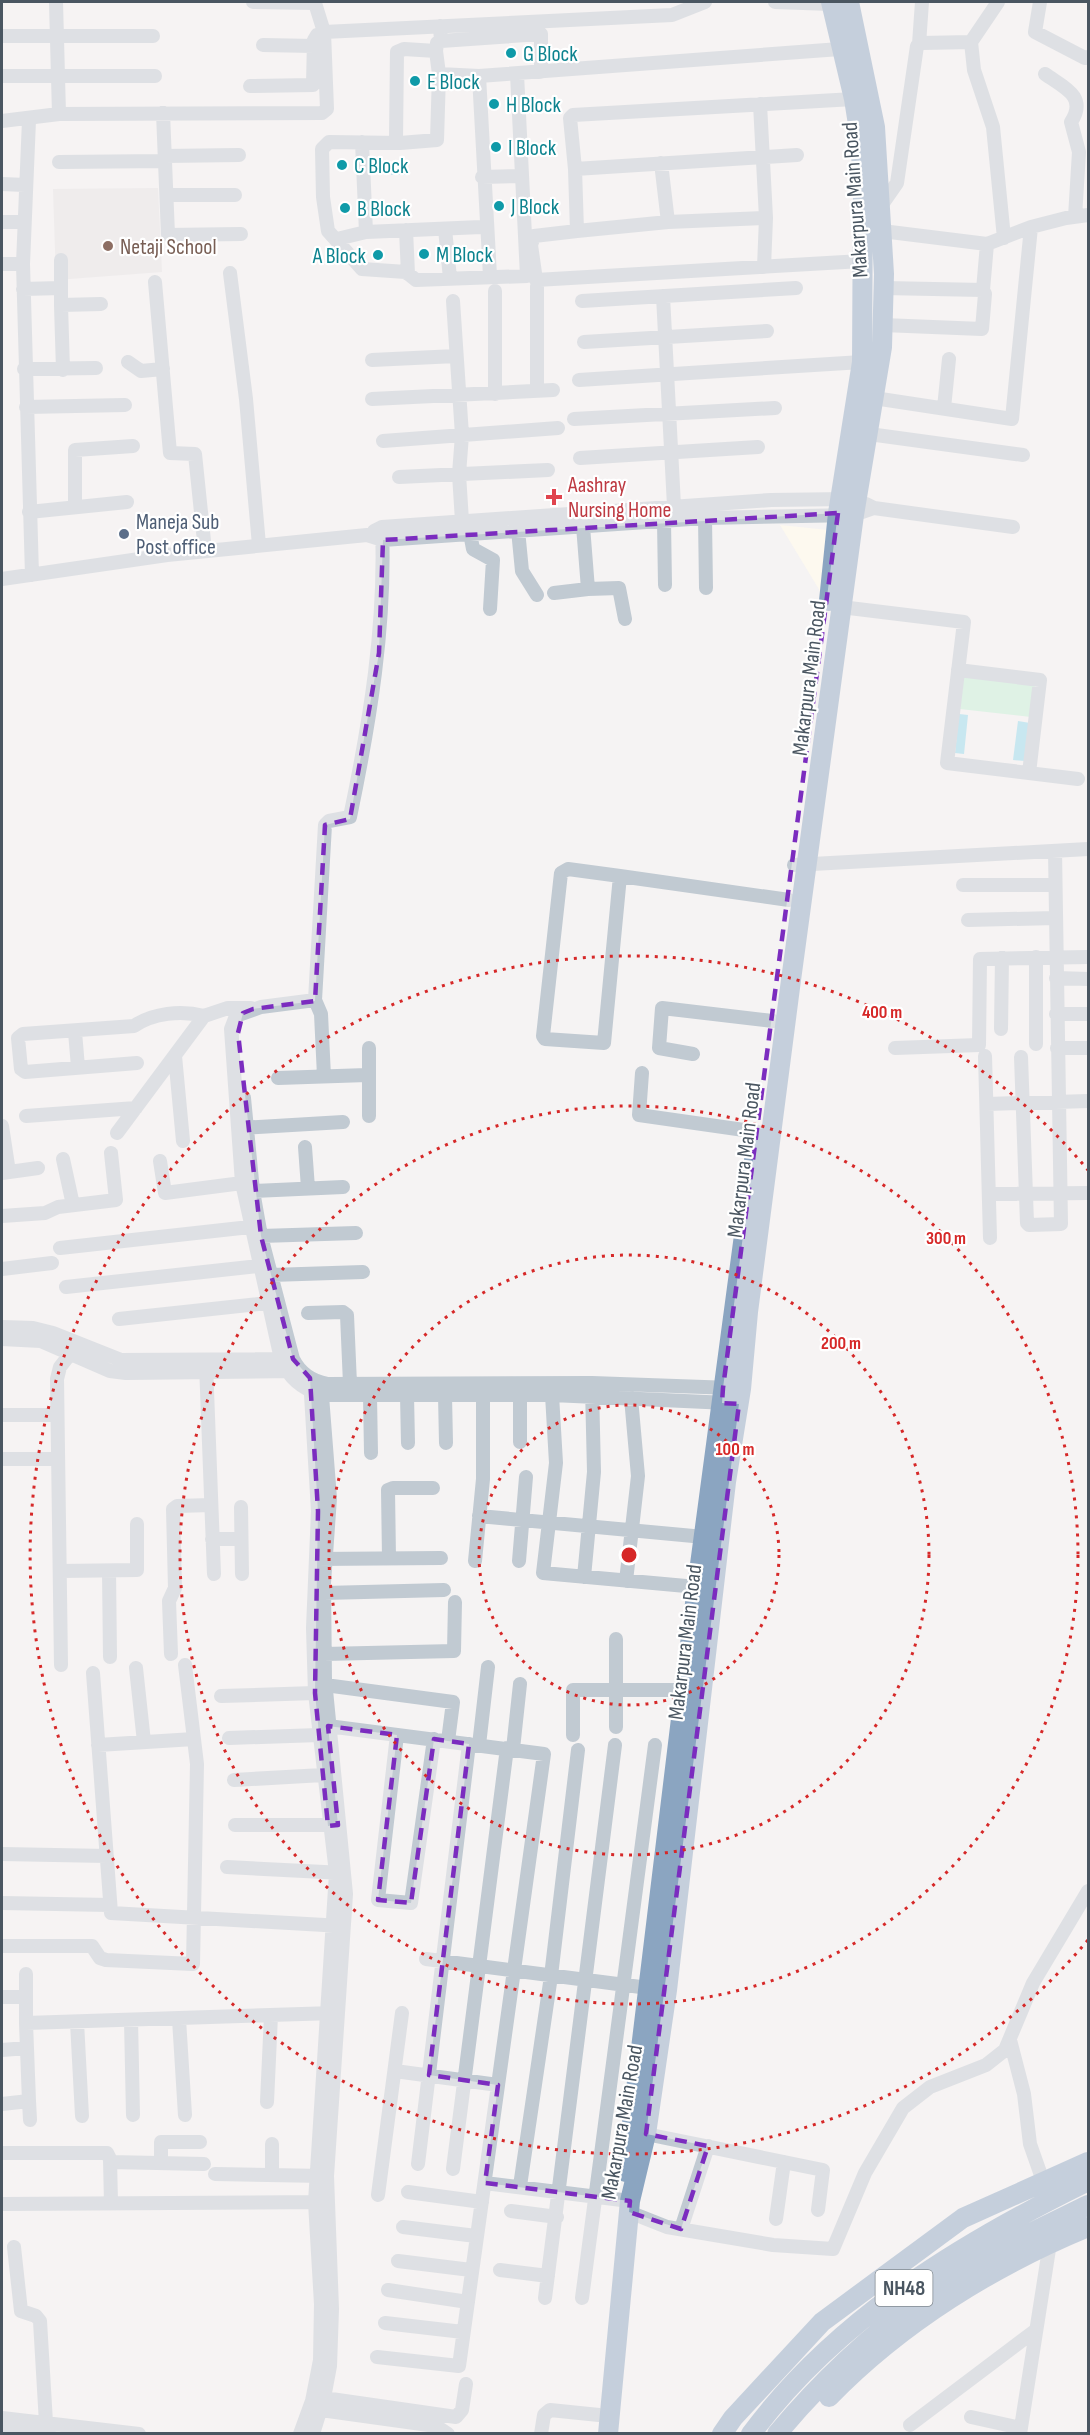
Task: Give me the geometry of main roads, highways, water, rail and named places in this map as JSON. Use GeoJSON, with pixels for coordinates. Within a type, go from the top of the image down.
{"type":"FeatureCollection","features":[{"type":"Feature","properties":{"kind":"highway","name":"Makarpura Main Road"},"geometry":{"type":"LineString","coordinates":[[613,2323],[627,2204],[659,1989],[726,1482],[731,1396],[758,1132],[789,900],[801,866],[841,607],[853,507],[862,362],[863,165],[854,99],[840,49],[837,2]]}},
{"type":"Feature","properties":{"kind":"highway","name":"Makarpura Main Road"},"geometry":{"type":"LineString","coordinates":[[627,2204],[646,2134],[685,1690],[697,1587],[704,1537],[731,1396],[772,1122],[801,866],[853,507],[869,434],[883,325],[881,206],[874,117],[837,2]]}},
{"type":"Feature","properties":{"kind":"highway"},"geometry":{"type":"LineString","coordinates":[[722,2433],[733,2418],[822,2322],[963,2218],[1043,2181],[1089,2163]]}},
{"type":"Feature","properties":{"kind":"highway","name":"NH48"},"geometry":{"type":"LineString","coordinates":[[751,2433],[798,2379],[842,2334],[952,2254],[1011,2220],[1088,2181]]}},
{"type":"Feature","properties":{"kind":"highway","name":"NH48"},"geometry":{"type":"LineString","coordinates":[[777,2433],[846,2360],[948,2280],[1031,2232],[1089,2205]]}},
{"type":"Feature","properties":{"kind":"highway"},"geometry":{"type":"LineString","coordinates":[[794,2433],[846,2380],[919,2320],[1000,2267],[1089,2227]]}},
{"type":"Feature","properties":{"kind":"highway"},"geometry":{"type":"LineString","coordinates":[[597,2424],[613,2323]]}},
{"type":"Feature","properties":{"kind":"highway"},"geometry":{"type":"LineString","coordinates":[[608,2433],[613,2323]]}},
{"type":"Feature","properties":{"kind":"water"},"geometry":{"type":"Polygon","coordinates":[[[407,165],[409,175],[391,175],[391,171],[396,171],[395,166],[407,165]]]}},
{"type":"Feature","properties":{"kind":"water"},"geometry":{"type":"Polygon","coordinates":[[[959,714],[968,715],[964,754],[955,753],[959,714]]]}},
{"type":"Feature","properties":{"kind":"water"},"geometry":{"type":"Polygon","coordinates":[[[1018,721],[1030,723],[1025,761],[1013,760],[1018,721]]]}},
{"type":"Feature","properties":{"kind":"place","name":"G Block"},"geometry":{"type":"Point","coordinates":[511,53]}},
{"type":"Feature","properties":{"kind":"place","name":"E Block"},"geometry":{"type":"Point","coordinates":[415,81]}},
{"type":"Feature","properties":{"kind":"place","name":"H Block"},"geometry":{"type":"Point","coordinates":[494,104]}},
{"type":"Feature","properties":{"kind":"place","name":"I Block"},"geometry":{"type":"Point","coordinates":[496,147]}},
{"type":"Feature","properties":{"kind":"place","name":"C Block"},"geometry":{"type":"Point","coordinates":[342,165]}},
{"type":"Feature","properties":{"kind":"place","name":"J Block"},"geometry":{"type":"Point","coordinates":[499,206]}},
{"type":"Feature","properties":{"kind":"place","name":"B Block"},"geometry":{"type":"Point","coordinates":[345,208]}},
{"type":"Feature","properties":{"kind":"place","name":"Netaji School"},"geometry":{"type":"Point","coordinates":[108,246]}},
{"type":"Feature","properties":{"kind":"place","name":"M Block"},"geometry":{"type":"Point","coordinates":[424,254]}},
{"type":"Feature","properties":{"kind":"place","name":"A Block"},"geometry":{"type":"Point","coordinates":[378,255]}},
{"type":"Feature","properties":{"kind":"place","name":"Aashray Nursing Home"},"geometry":{"type":"Point","coordinates":[554,497]}},
{"type":"Feature","properties":{"kind":"place","name":"Maneja Sub Post office"},"geometry":{"type":"Point","coordinates":[124,534]}}]}
